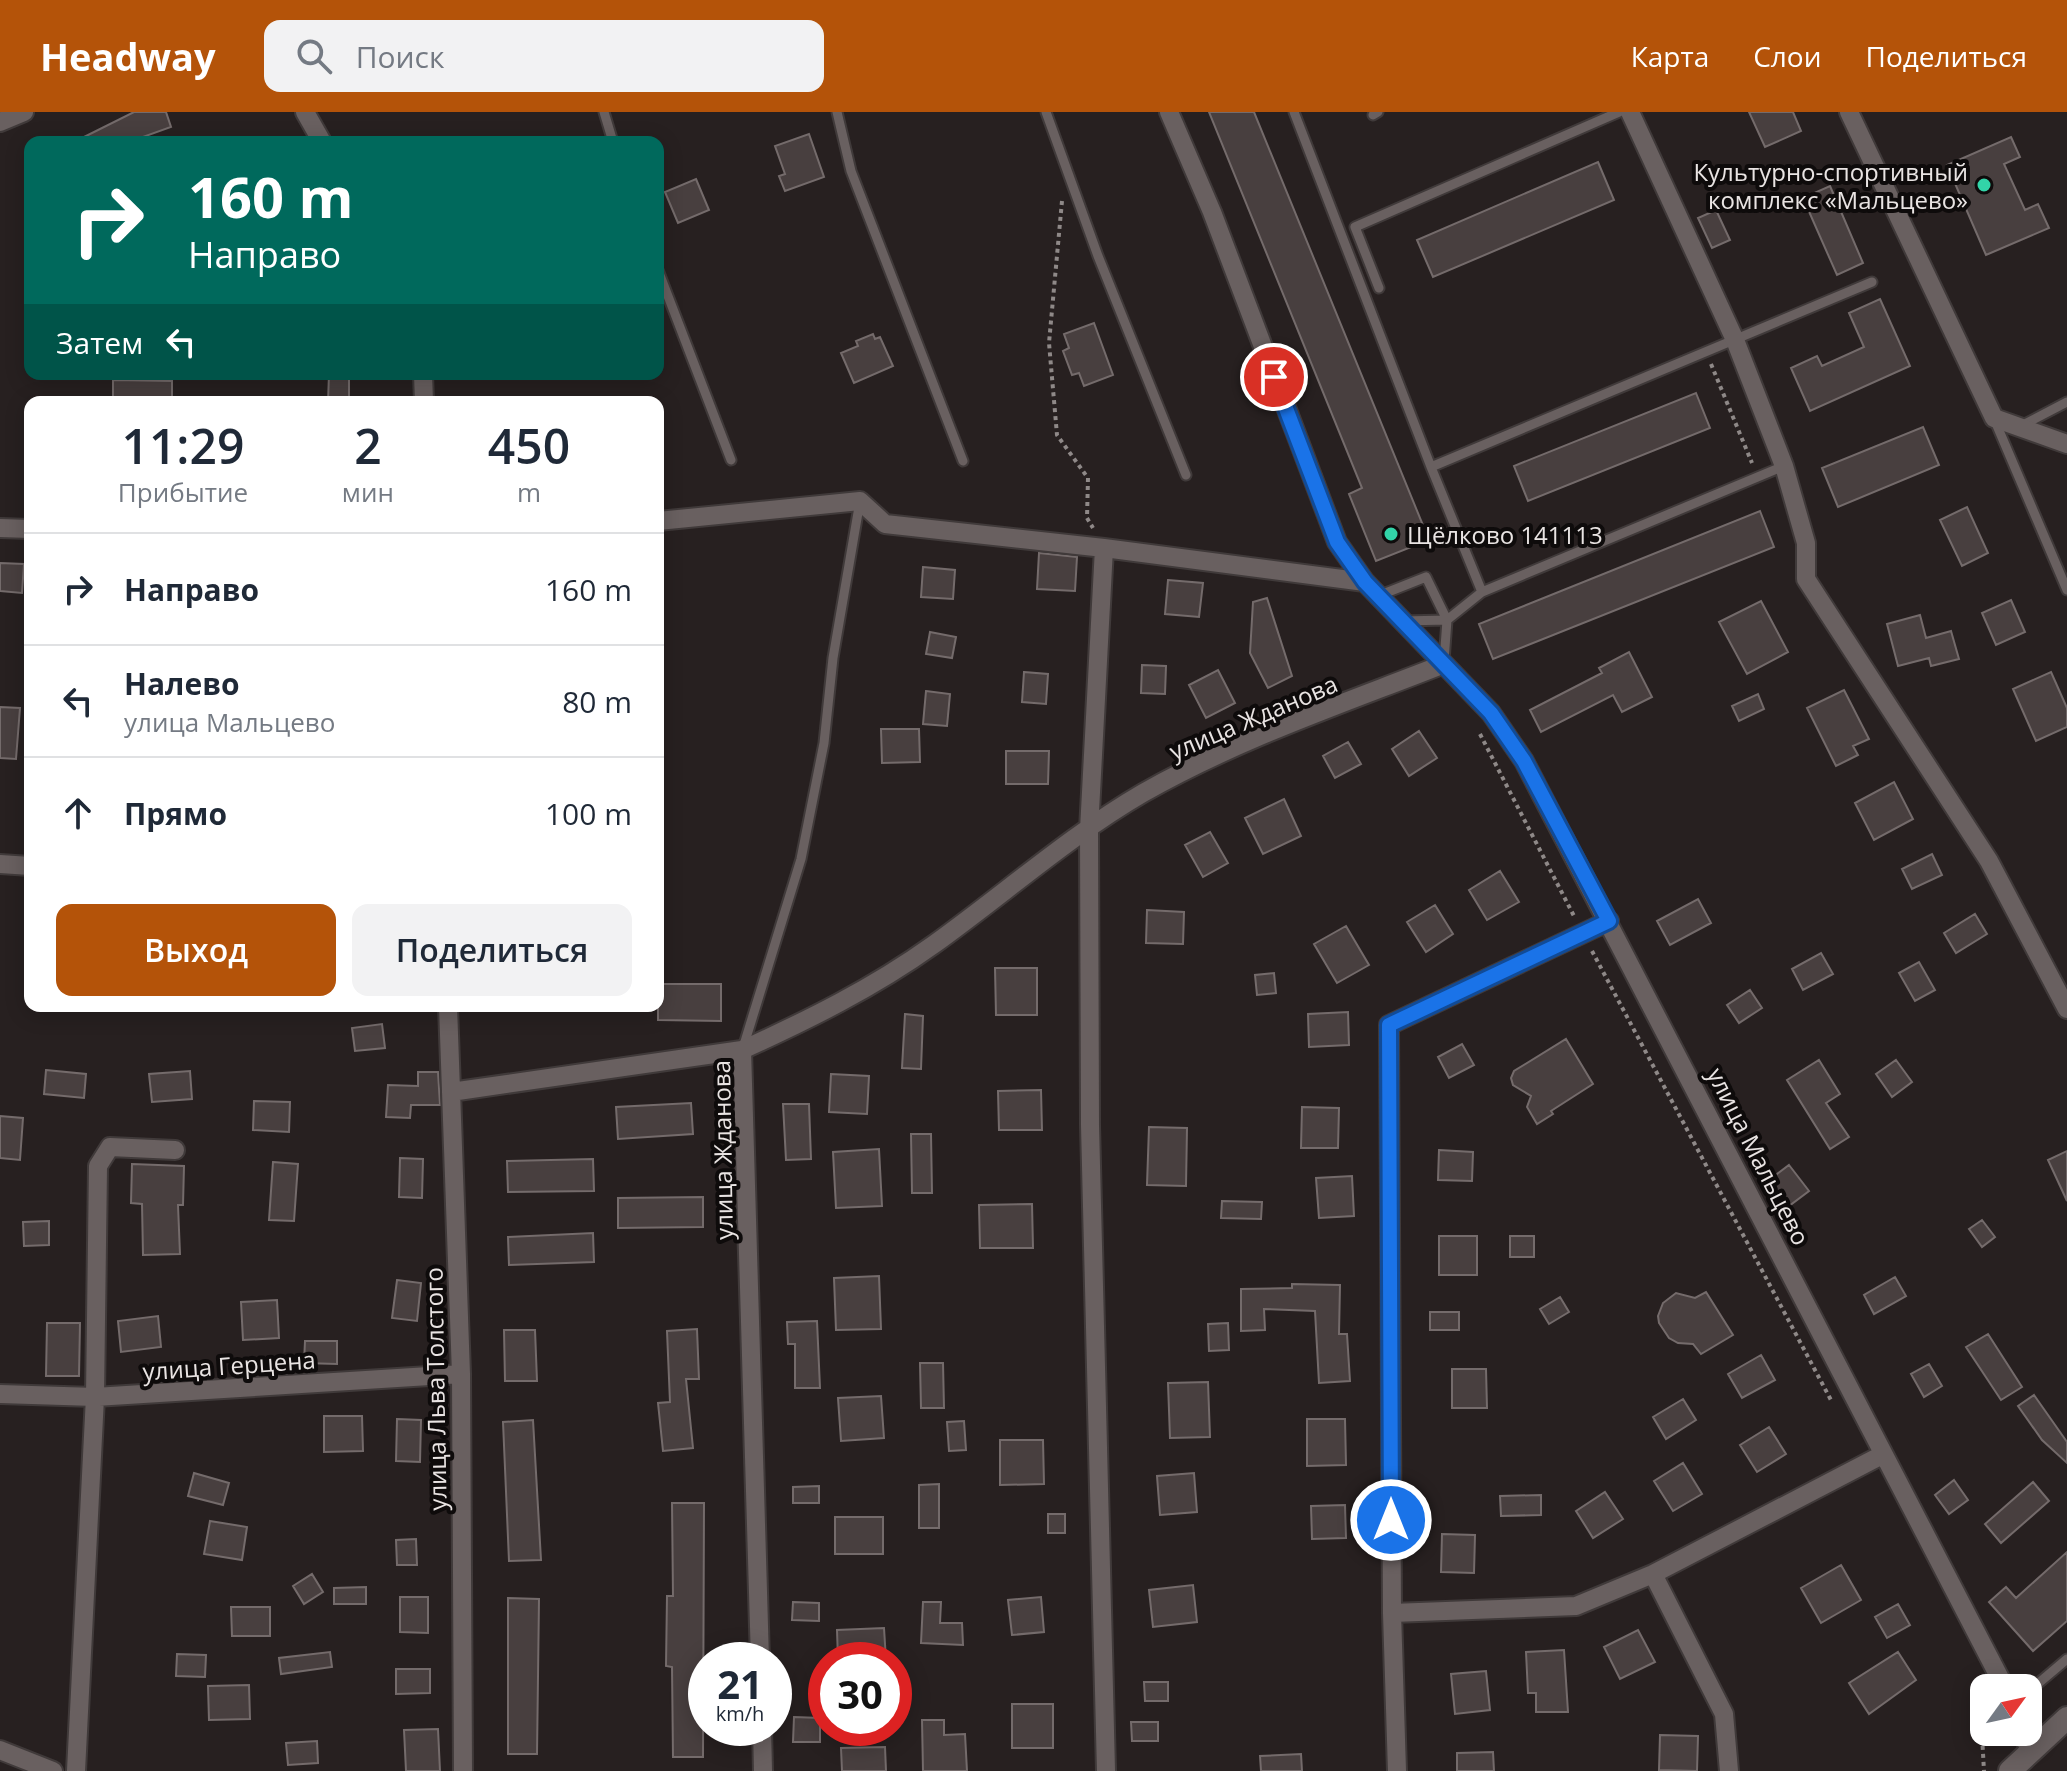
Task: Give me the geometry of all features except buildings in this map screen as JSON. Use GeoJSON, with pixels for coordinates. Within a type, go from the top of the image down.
{"type":"FeatureCollection","features":[{"type":"Feature","properties":{"kind":"street"},"geometry":{"type":"LineString","coordinates":[[0,122],[24,112]]}},
{"type":"Feature","properties":{"kind":"street"},"geometry":{"type":"LineString","coordinates":[[305,112],[319,136]]}},
{"type":"Feature","properties":{"kind":"street","name":"улица Мальцево"},"geometry":{"type":"LineString","coordinates":[[1169,112],[1212,212],[1337,542],[1365,582],[1491,713],[1524,761],[1998,1674]]}},
{"type":"Feature","properties":{"kind":"street"},"geometry":{"type":"LineString","coordinates":[[1630,112],[1735,340],[1784,466],[1806,543],[1806,579],[1989,861],[2067,1009]]}},
{"type":"Feature","properties":{"kind":"street"},"geometry":{"type":"LineString","coordinates":[[1849,112],[1994,418],[2067,444]]}},
{"type":"Feature","properties":{"kind":"street"},"geometry":{"type":"LineString","coordinates":[[664,520],[860,501],[885,524],[1104,548],[1365,582]]}},
{"type":"Feature","properties":{"kind":"street"},"geometry":{"type":"LineString","coordinates":[[0,528],[24,529]]}},
{"type":"Feature","properties":{"kind":"street"},"geometry":{"type":"LineString","coordinates":[[1104,548],[1089,830],[1090,1125],[1106,1771]]}},
{"type":"Feature","properties":{"kind":"street","name":"улица Жданова"},"geometry":{"type":"LineString","coordinates":[[759,1642],[742,1050],[823,1013],[930,947],[1142,794],[1234,746],[1444,664]]}},
{"type":"Feature","properties":{"kind":"street"},"geometry":{"type":"LineString","coordinates":[[0,864],[24,866]]}},
{"type":"Feature","properties":{"kind":"street"},"geometry":{"type":"LineString","coordinates":[[1397,1771],[1392,1613],[1389,1025],[1609,921]]}},
{"type":"Feature","properties":{"kind":"street","name":"улица Льва Толстого"},"geometry":{"type":"LineString","coordinates":[[448,1012],[461,1374],[463,1771]]}},
{"type":"Feature","properties":{"kind":"street"},"geometry":{"type":"LineString","coordinates":[[451,1092],[742,1050]]}},
{"type":"Feature","properties":{"kind":"street"},"geometry":{"type":"LineString","coordinates":[[76,1771],[95,1397],[98,1166],[110,1147],[175,1150]]}},
{"type":"Feature","properties":{"kind":"street","name":"улица Герцена"},"geometry":{"type":"LineString","coordinates":[[0,1394],[95,1397],[461,1374]]}},
{"type":"Feature","properties":{"kind":"street"},"geometry":{"type":"LineString","coordinates":[[1392,1613],[1576,1606],[1653,1574],[1882,1455]]}},
{"type":"Feature","properties":{"kind":"street"},"geometry":{"type":"LineString","coordinates":[[1653,1574],[1724,1714],[1729,1771]]}},
{"type":"Feature","properties":{"kind":"street"},"geometry":{"type":"LineString","coordinates":[[2042,1733],[2067,1718]]}},
{"type":"Feature","properties":{"kind":"street"},"geometry":{"type":"LineString","coordinates":[[762,1746],[763,1771]]}},
{"type":"Feature","properties":{"kind":"street"},"geometry":{"type":"LineString","coordinates":[[2010,1771],[2024,1746]]}},
{"type":"Feature","properties":{"kind":"street"},"geometry":{"type":"LineString","coordinates":[[0,1750],[53,1771]]}},
{"type":"Feature","properties":{"kind":"lane"},"geometry":{"type":"LineString","coordinates":[[604,112],[611,136]]}},
{"type":"Feature","properties":{"kind":"lane"},"geometry":{"type":"LineString","coordinates":[[837,112],[851,171],[963,461]]}},
{"type":"Feature","properties":{"kind":"lane"},"geometry":{"type":"LineString","coordinates":[[1046,112],[1098,256],[1186,475]]}},
{"type":"Feature","properties":{"kind":"lane"},"geometry":{"type":"LineString","coordinates":[[1294,112],[1482,592]]}},
{"type":"Feature","properties":{"kind":"lane"},"geometry":{"type":"LineString","coordinates":[[1379,288],[1355,227],[1619,112]]}},
{"type":"Feature","properties":{"kind":"lane"},"geometry":{"type":"LineString","coordinates":[[1431,467],[1872,282]]}},
{"type":"Feature","properties":{"kind":"lane"},"geometry":{"type":"LineString","coordinates":[[664,286],[731,460]]}},
{"type":"Feature","properties":{"kind":"lane"},"geometry":{"type":"LineString","coordinates":[[2021,426],[2067,402]]}},
{"type":"Feature","properties":{"kind":"lane"},"geometry":{"type":"LineString","coordinates":[[1994,418],[2067,590]]}},
{"type":"Feature","properties":{"kind":"lane"},"geometry":{"type":"LineString","coordinates":[[1401,621],[1447,620],[1482,592],[1784,466]]}},
{"type":"Feature","properties":{"kind":"lane"},"geometry":{"type":"LineString","coordinates":[[742,1050],[801,859],[824,743],[833,658],[860,501]]}},
{"type":"Feature","properties":{"kind":"lane"},"geometry":{"type":"LineString","coordinates":[[1378,596],[1426,577],[1447,620],[1444,664]]}},
{"type":"Feature","properties":{"kind":"lane"},"geometry":{"type":"LineString","coordinates":[[2042,1680],[2067,1659]]}},
{"type":"Feature","properties":{"kind":"path"},"geometry":{"type":"LineString","coordinates":[[1066,167],[1049,343],[1057,435],[1088,478],[1087,518],[1104,548]]}},
{"type":"Feature","properties":{"kind":"path"},"geometry":{"type":"LineString","coordinates":[[1705,352],[1757,477]]}},
{"type":"Feature","properties":{"kind":"path"},"geometry":{"type":"LineString","coordinates":[[1479,732],[1836,1408]]}},
{"type":"Feature","properties":{"kind":"path"},"geometry":{"type":"LineString","coordinates":[[1979,1671],[1984,1771]]}},
{"type":"Feature","properties":{"kind":"place","name":"Культурно-спортивный комплекс «Мальцево»"},"geometry":{"type":"Point","coordinates":[1984,185]}},
{"type":"Feature","properties":{"kind":"place","name":"Щёлково 141113"},"geometry":{"type":"Point","coordinates":[1391,534]}},
{"type":"Feature","properties":{"kind":"route"},"geometry":{"type":"LineString","coordinates":[[1274,377],[1337,542],[1365,582],[1491,713],[1524,761],[1609,921],[1389,1025],[1391,1520]]}}]}
